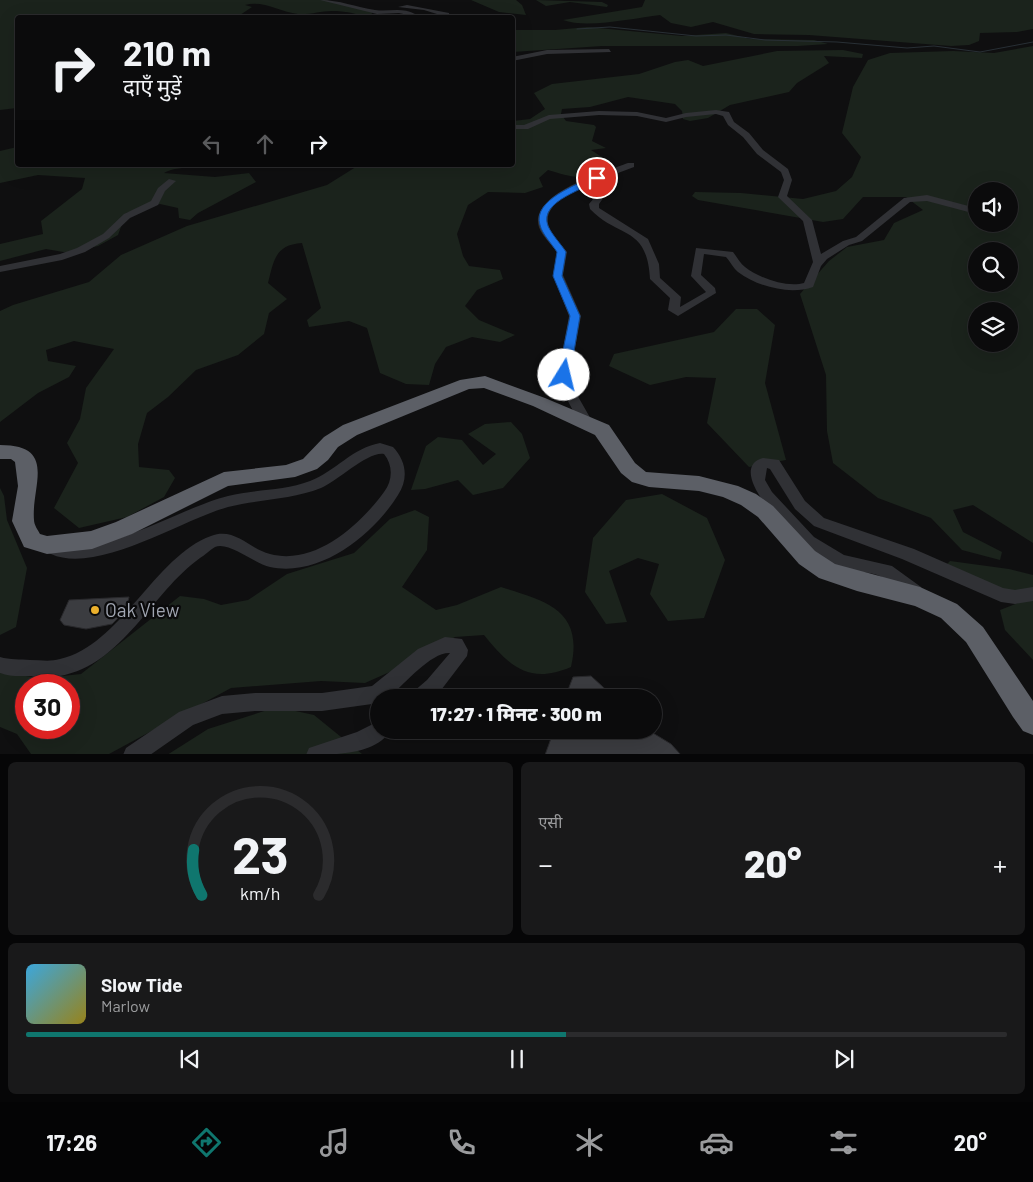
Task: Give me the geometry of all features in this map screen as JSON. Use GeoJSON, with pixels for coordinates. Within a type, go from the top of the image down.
{"type":"FeatureCollection","features":[{"type":"Feature","properties":{"kind":"highway"},"geometry":{"type":"LineString","coordinates":[[0,452],[14,452],[25,458],[28,486],[24,506],[25,529],[32,541],[47,545],[67,545],[106,536],[224,479],[288,472],[310,464],[321,455],[331,442],[350,430],[476,382],[499,388],[585,421],[610,437],[630,470],[639,477],[651,480],[704,484],[742,496],[756,503],[769,514],[813,564],[874,586],[923,597],[950,611],[976,635],[1033,722]]}},
{"type":"Feature","properties":{"kind":"street"},"geometry":{"type":"LineString","coordinates":[[322,0],[377,12],[399,11],[412,15]]}},
{"type":"Feature","properties":{"kind":"street"},"geometry":{"type":"LineString","coordinates":[[354,0],[389,8],[416,6],[447,15]]}},
{"type":"Feature","properties":{"kind":"street"},"geometry":{"type":"LineString","coordinates":[[370,15],[377,12]]}},
{"type":"Feature","properties":{"kind":"street"},"geometry":{"type":"LineString","coordinates":[[515,58],[547,52],[609,51]]}},
{"type":"Feature","properties":{"kind":"street"},"geometry":{"type":"LineString","coordinates":[[515,127],[525,127],[549,117],[599,113],[637,114],[662,120],[686,114],[716,112],[726,114],[731,123],[760,152],[785,171],[788,180],[782,196],[807,220],[818,261]]}},
{"type":"Feature","properties":{"kind":"street"},"geometry":{"type":"LineString","coordinates":[[585,421],[566,386],[564,375],[575,316],[558,276],[562,252],[543,222],[548,208],[563,193],[631,165]]}},
{"type":"Feature","properties":{"kind":"street"},"geometry":{"type":"LineString","coordinates":[[597,178],[605,190],[594,207],[645,241],[653,258],[655,279],[676,297],[676,312],[711,293],[711,290],[696,276],[700,250],[729,254],[738,267],[746,272],[768,282],[794,288],[809,285],[818,261],[846,242],[859,239],[901,203],[912,198],[927,198],[968,209]]}},
{"type":"Feature","properties":{"kind":"street"},"geometry":{"type":"LineString","coordinates":[[0,269],[62,258],[81,250],[106,236],[128,216],[155,203],[160,190],[172,181]]}},
{"type":"Feature","properties":{"kind":"street"},"geometry":{"type":"LineString","coordinates":[[0,665],[38,669],[62,668],[82,659],[101,646],[193,554],[211,542],[227,540],[259,558],[284,562],[312,558],[335,548],[351,536],[385,502],[394,489],[398,477],[398,463],[388,450],[376,448],[367,451],[339,473],[307,489],[239,498],[216,504],[139,536],[81,554],[55,552],[47,545]]}},
{"type":"Feature","properties":{"kind":"street"},"geometry":{"type":"LineString","coordinates":[[923,597],[886,571],[840,561],[808,541],[766,496],[758,480],[760,466],[763,462],[774,464],[800,505],[808,514],[824,525],[908,554],[1001,595],[1014,597],[1033,594]]}},
{"type":"Feature","properties":{"kind":"street"},"geometry":{"type":"LineString","coordinates":[[382,689],[430,651],[448,644],[456,645],[459,650],[458,656],[430,689]]}},
{"type":"Feature","properties":{"kind":"street"},"geometry":{"type":"LineString","coordinates":[[133,754],[179,722],[202,711],[223,705],[255,702],[333,703],[370,695]]}},
{"type":"Feature","properties":{"kind":"street"},"geometry":{"type":"LineString","coordinates":[[316,754],[361,741],[370,736]]}},
{"type":"Feature","properties":{"kind":"shaded area"},"geometry":{"type":"Polygon","coordinates":[[[0,0],[325,0],[373,11],[371,15],[337,11],[298,14],[265,5],[252,4],[245,5],[252,7],[240,15],[15,15],[15,108],[0,110],[0,0]]]}},
{"type":"Feature","properties":{"kind":"shaded area"},"geometry":{"type":"Polygon","coordinates":[[[471,0],[516,0],[522,5],[526,15],[499,12],[471,0]]]}},
{"type":"Feature","properties":{"kind":"shaded area"},"geometry":{"type":"Polygon","coordinates":[[[536,0],[602,2],[608,5],[607,7],[570,2],[546,6],[536,0]]]}},
{"type":"Feature","properties":{"kind":"shaded area"},"geometry":{"type":"Polygon","coordinates":[[[645,0],[1033,0],[1033,29],[1017,32],[980,33],[979,41],[969,45],[951,46],[809,35],[754,34],[713,22],[691,27],[671,23],[660,15],[597,23],[563,20],[642,7],[645,0]]]}},
{"type":"Feature","properties":{"kind":"shaded area"},"geometry":{"type":"Polygon","coordinates":[[[588,27],[682,36],[726,33],[750,39],[814,40],[828,44],[798,46],[602,46],[515,52],[515,30],[555,30],[588,27]]]}},
{"type":"Feature","properties":{"kind":"shaded area"},"geometry":{"type":"Polygon","coordinates":[[[1033,46],[1033,543],[973,505],[953,510],[963,532],[1002,552],[1000,560],[962,550],[931,518],[878,498],[833,463],[827,431],[826,375],[800,294],[829,261],[847,247],[884,240],[894,223],[923,210],[906,197],[863,197],[843,219],[823,222],[698,200],[692,196],[695,192],[741,193],[803,199],[836,191],[852,177],[861,157],[842,133],[853,87],[868,60],[890,53],[953,51],[994,53],[1033,46]]]}},
{"type":"Feature","properties":{"kind":"shaded area"},"geometry":{"type":"Polygon","coordinates":[[[843,50],[863,54],[862,58],[824,56],[829,63],[797,83],[789,92],[730,105],[708,118],[690,121],[683,119],[682,111],[675,104],[628,97],[590,107],[562,109],[561,114],[566,121],[594,125],[596,127],[592,141],[606,148],[591,150],[605,159],[599,167],[586,176],[565,175],[548,170],[539,178],[543,187],[525,193],[488,192],[468,205],[457,234],[463,256],[469,266],[500,270],[503,279],[477,290],[465,306],[479,320],[515,335],[500,342],[472,337],[446,347],[435,364],[429,385],[406,384],[380,373],[367,328],[349,321],[309,327],[307,320],[321,308],[302,243],[293,244],[281,250],[274,261],[268,283],[287,299],[269,313],[264,334],[238,355],[196,370],[168,397],[147,413],[138,444],[139,467],[169,470],[175,478],[164,497],[127,517],[79,528],[54,508],[78,463],[67,443],[80,419],[86,388],[114,349],[74,341],[46,350],[48,361],[76,366],[69,377],[38,393],[0,422],[0,311],[13,305],[89,282],[121,255],[187,226],[327,185],[356,167],[515,167],[515,121],[530,119],[545,109],[534,93],[552,84],[639,74],[675,62],[688,60],[703,66],[777,51],[843,50]]]}},
{"type":"Feature","properties":{"kind":"shaded area"},"geometry":{"type":"Polygon","coordinates":[[[15,147],[15,167],[206,167],[170,170],[164,173],[215,177],[249,173],[256,182],[198,213],[190,220],[179,218],[178,208],[160,204],[126,213],[118,235],[98,246],[69,253],[46,249],[0,261],[0,244],[43,234],[41,221],[82,189],[85,178],[38,175],[0,183],[0,151],[15,147]]]}},
{"type":"Feature","properties":{"kind":"shaded area"},"geometry":{"type":"Polygon","coordinates":[[[736,309],[757,309],[775,325],[765,383],[786,460],[749,467],[707,423],[716,378],[686,377],[650,385],[609,366],[614,354],[714,332],[736,309]]]}},
{"type":"Feature","properties":{"kind":"shaded area"},"geometry":{"type":"Polygon","coordinates":[[[511,422],[522,434],[530,458],[503,488],[473,495],[458,480],[425,489],[411,490],[426,446],[438,437],[462,440],[483,465],[496,454],[468,434],[485,424],[511,422]]]}},
{"type":"Feature","properties":{"kind":"shaded area"},"geometry":{"type":"Polygon","coordinates":[[[0,488],[4,496],[7,520],[27,568],[16,627],[0,635],[0,488]]]}},
{"type":"Feature","properties":{"kind":"shaded area"},"geometry":{"type":"Polygon","coordinates":[[[662,494],[707,518],[725,560],[704,618],[668,621],[650,594],[659,564],[638,558],[609,571],[627,622],[606,624],[585,592],[593,538],[626,500],[662,494]]]}},
{"type":"Feature","properties":{"kind":"shaded area"},"geometry":{"type":"Polygon","coordinates":[[[415,510],[429,517],[427,550],[402,587],[436,610],[457,605],[501,587],[546,603],[558,611],[566,620],[572,632],[574,648],[571,667],[543,674],[532,673],[521,669],[502,656],[484,635],[455,637],[412,662],[365,683],[321,681],[231,688],[109,754],[31,754],[20,739],[80,739],[80,674],[180,596],[204,599],[221,605],[248,600],[287,574],[354,553],[390,519],[415,510]]]}},
{"type":"Feature","properties":{"kind":"shaded area"},"geometry":{"type":"Polygon","coordinates":[[[950,561],[1009,569],[1033,575],[1033,660],[1005,630],[1000,610],[1028,599],[944,567],[950,561]]]}},
{"type":"Feature","properties":{"kind":"shaded area"},"geometry":{"type":"Polygon","coordinates":[[[0,673],[15,675],[15,733],[0,727],[0,673]]]}},
{"type":"Feature","properties":{"kind":"shaded area"},"geometry":{"type":"Polygon","coordinates":[[[277,707],[314,715],[362,754],[169,754],[208,729],[277,707]]]}},
{"type":"Feature","properties":{"kind":"building","name":"Oak View"},"geometry":{"type":"Polygon","coordinates":[[[129,597],[126,610],[112,624],[86,629],[64,625],[60,620],[69,600],[129,597]]]}},
{"type":"Feature","properties":{"kind":"building"},"geometry":{"type":"Polygon","coordinates":[[[591,676],[605,689],[568,689],[573,677],[591,676]]]}},
{"type":"Feature","properties":{"kind":"building"},"geometry":{"type":"Polygon","coordinates":[[[551,739],[662,739],[671,744],[680,754],[545,754],[551,739]]]}},
{"type":"Feature","properties":{"kind":"waterway"},"geometry":{"type":"LineString","coordinates":[[577,29],[610,27],[696,36],[726,35],[765,40],[837,42],[907,48],[934,46],[980,52],[1033,42]]}},
{"type":"Feature","properties":{"kind":"place","name":"Oak View"},"geometry":{"type":"Point","coordinates":[95,610]}},
{"type":"Feature","properties":{"kind":"route"},"geometry":{"type":"LineString","coordinates":[[564,375],[564,365],[575,316],[558,276],[562,252],[544,226],[544,212],[563,193],[597,178]]}}]}
